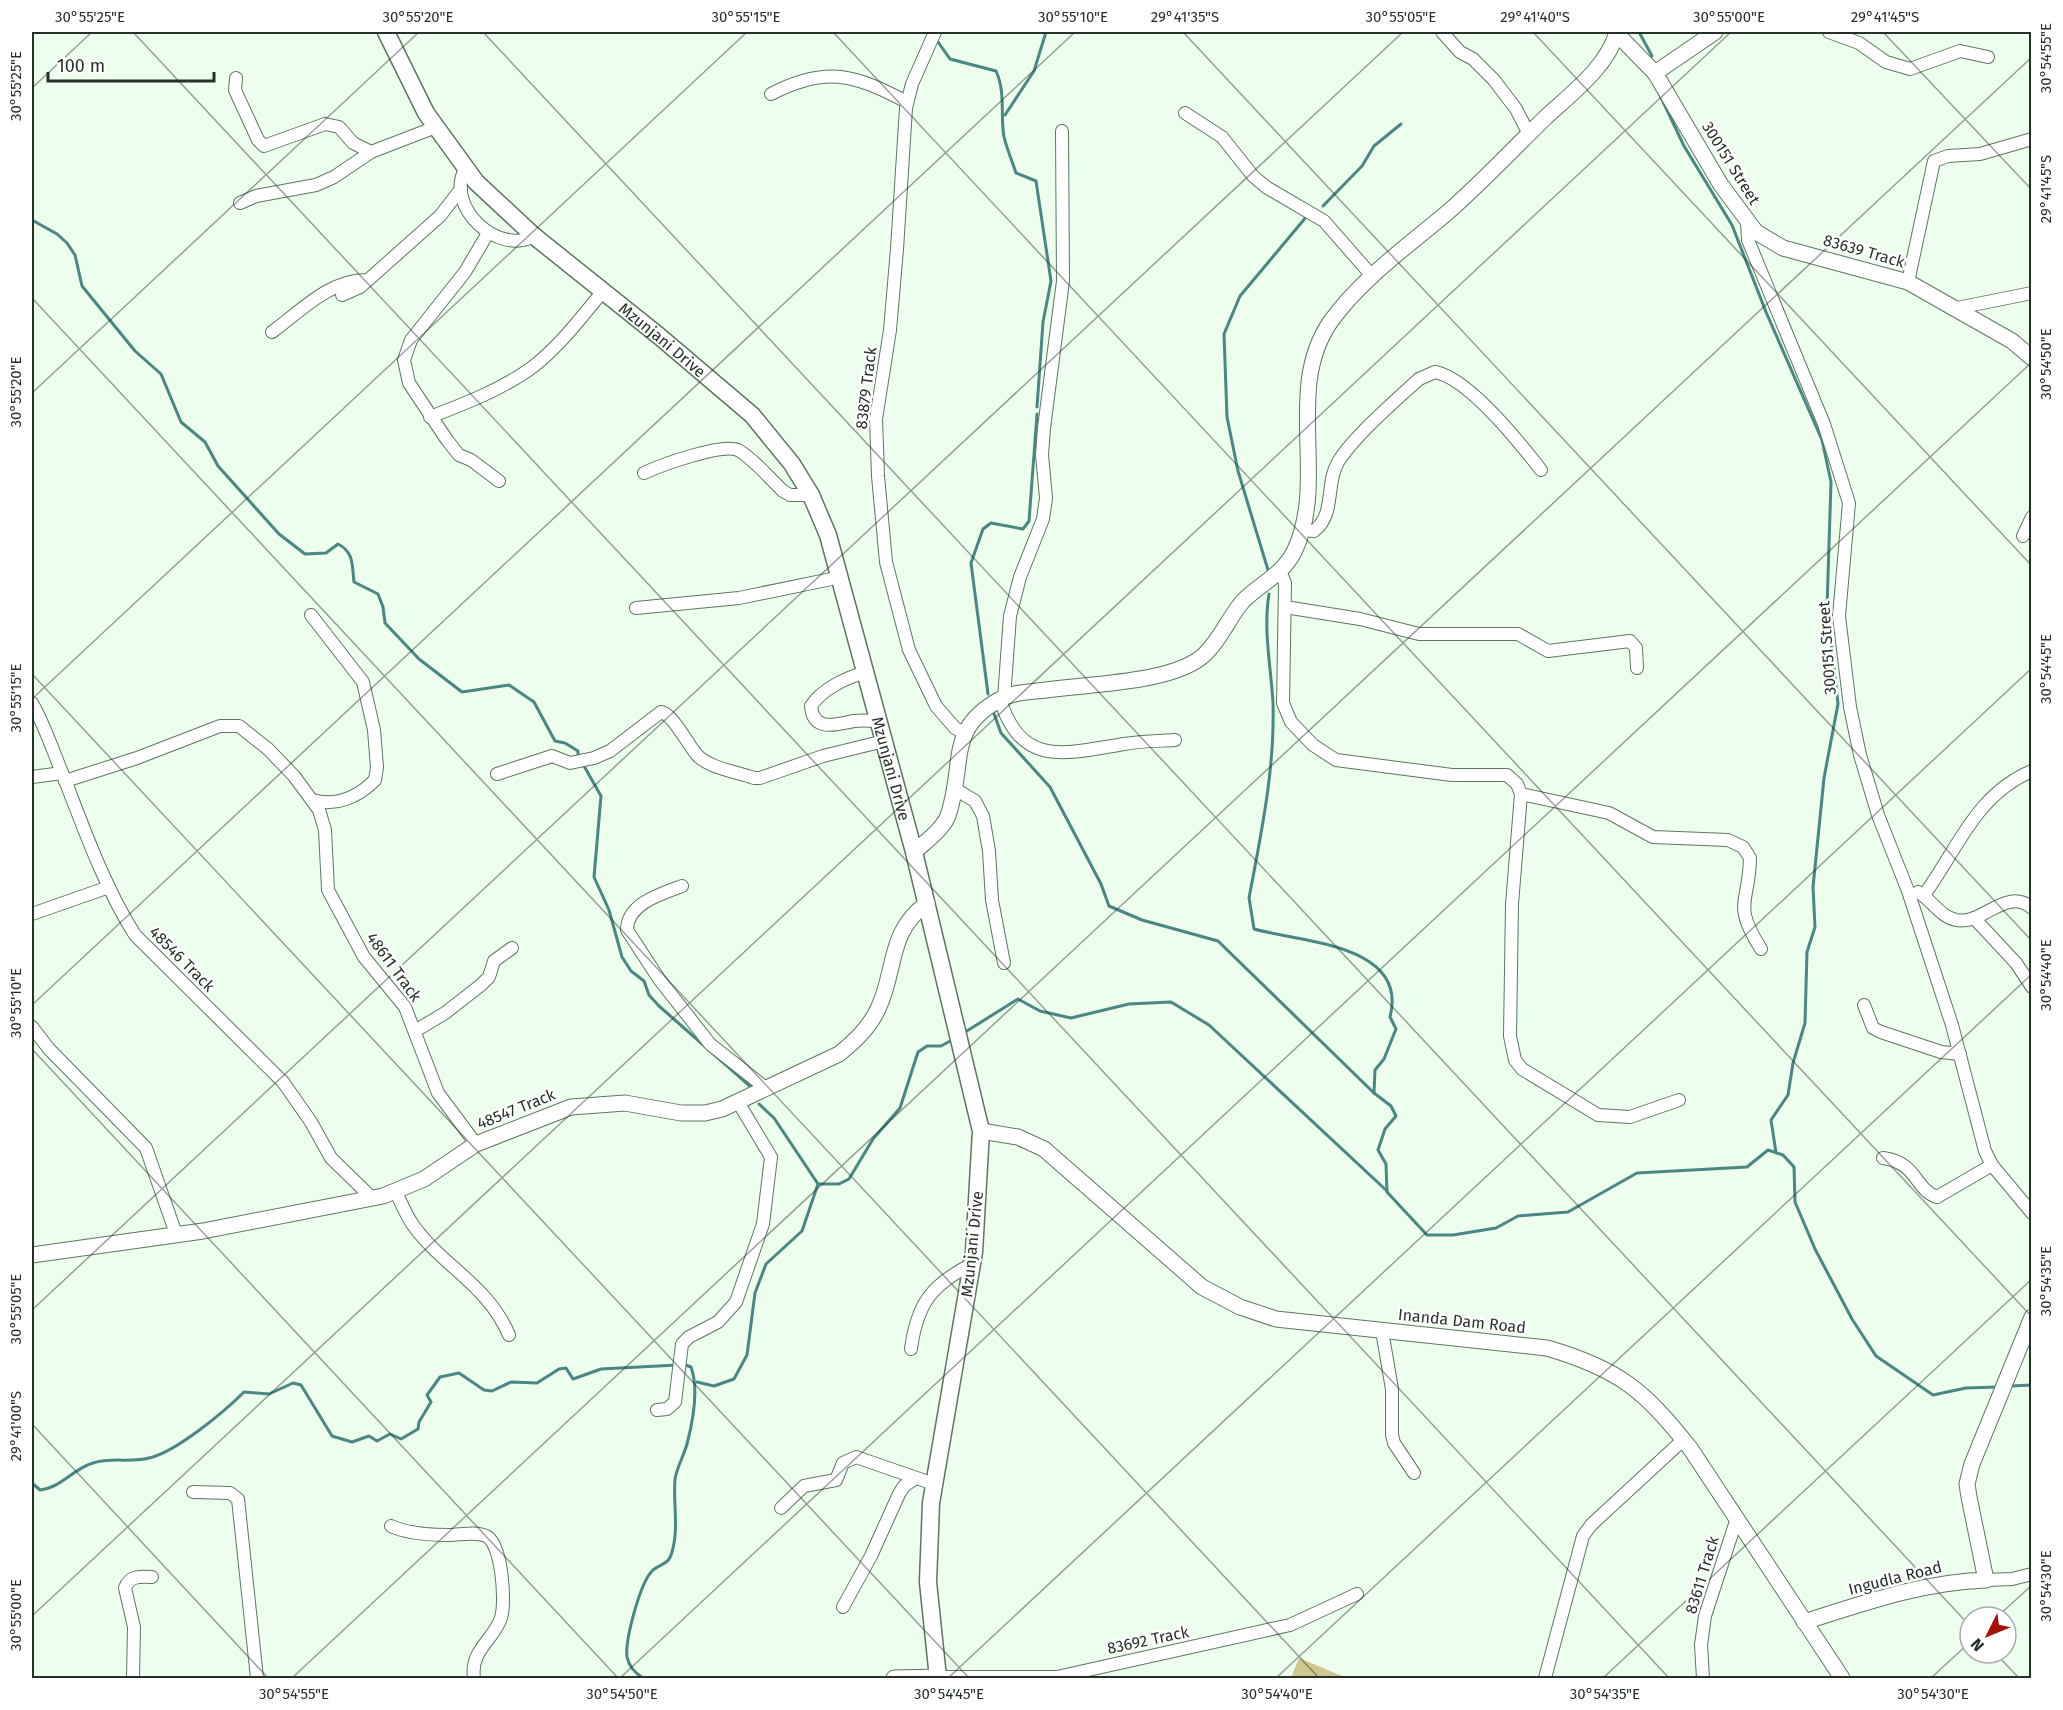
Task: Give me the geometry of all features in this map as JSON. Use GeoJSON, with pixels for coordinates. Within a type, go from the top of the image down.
{"type":"FeatureCollection","features":[{"type":"Feature","properties":{"kind":"main road","name":"Mzunjani Drive"},"geometry":{"type":"LineString","coordinates":[[386,32],[426,113],[465,169],[499,206],[752,415],[781,447],[811,495],[828,535],[867,672],[951,996],[981,1131],[972,1264],[934,1484],[928,1582],[938,1678]]}},
{"type":"Feature","properties":{"kind":"street","name":"83879 Track"},"geometry":{"type":"LineString","coordinates":[[935,32],[906,102],[897,259],[890,330],[876,419],[880,513],[886,561],[909,650],[936,706],[955,728],[964,733]]}},
{"type":"Feature","properties":{"kind":"street"},"geometry":{"type":"LineString","coordinates":[[1442,32],[1460,52],[1473,59],[1494,80],[1516,109],[1529,134]]}},
{"type":"Feature","properties":{"kind":"street"},"geometry":{"type":"LineString","coordinates":[[1655,73],[1714,32]]}},
{"type":"Feature","properties":{"kind":"street"},"geometry":{"type":"LineString","coordinates":[[1829,32],[1859,43],[1886,62],[1910,69],[1960,51],[1988,57]]}},
{"type":"Feature","properties":{"kind":"street"},"geometry":{"type":"LineString","coordinates":[[914,852],[944,823],[955,789],[964,733],[975,718],[1002,699],[1156,676],[1187,667],[1207,653],[1245,599],[1280,571],[1294,551],[1306,514],[1310,380],[1315,357],[1329,325],[1353,295],[1462,199],[1604,58],[1617,33]]}},
{"type":"Feature","properties":{"kind":"street","name":"300151 Street"},"geometry":{"type":"LineString","coordinates":[[1617,33],[1655,73],[1721,185],[1747,222],[1749,240],[1824,424],[1850,503],[1839,616],[1850,707],[1860,755],[1878,815],[1908,891],[1960,1054],[1978,1132],[1992,1165],[2031,1212]]}},
{"type":"Feature","properties":{"kind":"street"},"geometry":{"type":"LineString","coordinates":[[771,94],[811,78],[846,77],[874,85],[906,102]]}},
{"type":"Feature","properties":{"kind":"street"},"geometry":{"type":"LineString","coordinates":[[236,78],[235,90],[258,140],[264,146],[326,124],[339,128],[353,142],[371,152]]}},
{"type":"Feature","properties":{"kind":"street"},"geometry":{"type":"LineString","coordinates":[[1185,113],[1222,137],[1253,176],[1266,188],[1324,221],[1373,277]]}},
{"type":"Feature","properties":{"kind":"street"},"geometry":{"type":"LineString","coordinates":[[240,203],[256,196],[316,185],[334,177],[371,152],[436,127]]}},
{"type":"Feature","properties":{"kind":"street"},"geometry":{"type":"LineString","coordinates":[[1062,131],[1063,281],[1044,428],[1042,455],[1046,498],[1042,519],[1020,577],[1010,616],[1002,699],[1014,733],[1024,743],[1042,751],[1088,751],[1129,743],[1174,740]]}},
{"type":"Feature","properties":{"kind":"street"},"geometry":{"type":"LineString","coordinates":[[1908,282],[1934,161],[1948,156],[1980,154],[2031,139]]}},
{"type":"Feature","properties":{"kind":"street"},"geometry":{"type":"LineString","coordinates":[[465,169],[461,176],[461,189],[468,212],[488,232],[517,240],[526,240],[534,236]]}},
{"type":"Feature","properties":{"kind":"street"},"geometry":{"type":"LineString","coordinates":[[342,296],[360,287],[440,216],[461,189]]}},
{"type":"Feature","properties":{"kind":"street","name":"83639 Track"},"geometry":{"type":"LineString","coordinates":[[1747,222],[1756,232],[1783,248],[1908,282],[2012,341],[2031,358]]}},
{"type":"Feature","properties":{"kind":"street"},"geometry":{"type":"LineString","coordinates":[[488,232],[465,272],[405,350],[404,372],[430,417],[459,455],[476,463],[499,481]]}},
{"type":"Feature","properties":{"kind":"street"},"geometry":{"type":"LineString","coordinates":[[272,332],[335,285],[352,279],[368,280]]}},
{"type":"Feature","properties":{"kind":"street"},"geometry":{"type":"LineString","coordinates":[[430,417],[468,402],[531,368],[574,326],[603,291]]}},
{"type":"Feature","properties":{"kind":"street"},"geometry":{"type":"LineString","coordinates":[[1952,309],[2031,293]]}},
{"type":"Feature","properties":{"kind":"street"},"geometry":{"type":"LineString","coordinates":[[1301,530],[1314,531],[1326,518],[1335,470],[1346,452],[1419,379],[1435,372],[1460,384],[1520,443],[1541,470]]}},
{"type":"Feature","properties":{"kind":"street"},"geometry":{"type":"LineString","coordinates":[[644,473],[678,458],[688,458],[729,448],[743,454],[783,491],[790,495],[811,495]]}},
{"type":"Feature","properties":{"kind":"street"},"geometry":{"type":"LineString","coordinates":[[2023,536],[2031,517]]}},
{"type":"Feature","properties":{"kind":"street"},"geometry":{"type":"LineString","coordinates":[[1280,571],[1285,583],[1282,703],[1291,722],[1323,753],[1336,760],[1431,773],[1507,775],[1517,784],[1521,794],[1512,904],[1510,1036],[1515,1060],[1522,1069],[1598,1115],[1630,1117],[1679,1100]]}},
{"type":"Feature","properties":{"kind":"street"},"geometry":{"type":"LineString","coordinates":[[636,608],[739,598],[841,577]]}},
{"type":"Feature","properties":{"kind":"street"},"geometry":{"type":"LineString","coordinates":[[1285,607],[1360,619],[1419,634],[1518,633],[1548,651],[1630,642],[1636,648],[1637,668]]}},
{"type":"Feature","properties":{"kind":"street"},"geometry":{"type":"LineString","coordinates":[[310,615],[363,682],[374,730],[377,767],[375,780],[353,797],[323,803],[312,800]]}},
{"type":"Feature","properties":{"kind":"street"},"geometry":{"type":"LineString","coordinates":[[867,672],[846,678],[819,697],[811,706],[812,712],[821,724],[828,727],[860,721],[879,721]]}},
{"type":"Feature","properties":{"kind":"street","name":"48546 Track"},"geometry":{"type":"LineString","coordinates":[[32,703],[44,727],[109,887],[135,935],[283,1082],[311,1122],[332,1158],[371,1197]]}},
{"type":"Feature","properties":{"kind":"street"},"geometry":{"type":"LineString","coordinates":[[497,774],[552,756],[570,763],[594,758],[610,751],[661,712],[669,716],[704,761],[753,778],[760,778],[823,756],[884,741]]}},
{"type":"Feature","properties":{"kind":"street","name":"48611 Track"},"geometry":{"type":"LineString","coordinates":[[64,777],[138,758],[220,726],[232,725],[252,735],[282,762],[312,800],[324,823],[328,890],[364,957],[398,995],[415,1031],[438,1093],[476,1144]]}},
{"type":"Feature","properties":{"kind":"street"},"geometry":{"type":"LineString","coordinates":[[1924,895],[1969,822],[1996,792],[2031,771]]}},
{"type":"Feature","properties":{"kind":"street"},"geometry":{"type":"LineString","coordinates":[[32,777],[64,777]]}},
{"type":"Feature","properties":{"kind":"street"},"geometry":{"type":"LineString","coordinates":[[955,789],[975,801],[982,816],[989,851],[992,900],[1004,963]]}},
{"type":"Feature","properties":{"kind":"street"},"geometry":{"type":"LineString","coordinates":[[1521,794],[1609,813],[1653,837],[1667,840],[1719,840],[1738,843],[1750,858],[1743,912],[1745,922],[1761,949]]}},
{"type":"Feature","properties":{"kind":"street"},"geometry":{"type":"LineString","coordinates":[[682,886],[664,892],[634,910],[627,921],[627,930],[641,954],[710,1044],[767,1089]]}},
{"type":"Feature","properties":{"kind":"street"},"geometry":{"type":"LineString","coordinates":[[32,915],[109,887]]}},
{"type":"Feature","properties":{"kind":"street"},"geometry":{"type":"LineString","coordinates":[[1908,891],[1924,895],[1933,906],[1958,920],[1974,918],[2011,902],[2020,902],[2031,908]]}},
{"type":"Feature","properties":{"kind":"street","name":"48547 Track"},"geometry":{"type":"LineString","coordinates":[[32,1255],[239,1225],[396,1192],[424,1179],[476,1144],[571,1107],[625,1103],[681,1113],[705,1113],[738,1102],[839,1054],[866,1029],[882,998],[903,926],[927,903]]}},
{"type":"Feature","properties":{"kind":"street"},"geometry":{"type":"LineString","coordinates":[[1974,918],[2016,963],[2031,987]]}},
{"type":"Feature","properties":{"kind":"street"},"geometry":{"type":"LineString","coordinates":[[415,1031],[445,1013],[481,986],[489,977],[494,962],[512,948]]}},
{"type":"Feature","properties":{"kind":"street"},"geometry":{"type":"LineString","coordinates":[[1864,1005],[1874,1028],[1881,1032],[1941,1052],[1960,1054]]}},
{"type":"Feature","properties":{"kind":"street"},"geometry":{"type":"LineString","coordinates":[[32,1027],[64,1065],[146,1148],[176,1234]]}},
{"type":"Feature","properties":{"kind":"street"},"geometry":{"type":"LineString","coordinates":[[657,1410],[667,1409],[675,1402],[679,1354],[685,1340],[718,1322],[736,1302],[763,1224],[771,1157],[738,1102]]}},
{"type":"Feature","properties":{"kind":"street","name":"Inanda Dam Road"},"geometry":{"type":"LineString","coordinates":[[981,1131],[1018,1137],[1044,1149],[1202,1287],[1240,1307],[1276,1319],[1547,1348],[1590,1360],[1631,1384],[1664,1415],[1683,1440],[1842,1678]]}},
{"type":"Feature","properties":{"kind":"street"},"geometry":{"type":"LineString","coordinates":[[1883,1158],[1905,1165],[1930,1194],[1937,1197],[1992,1165]]}},
{"type":"Feature","properties":{"kind":"street"},"geometry":{"type":"LineString","coordinates":[[396,1192],[413,1226],[486,1297],[500,1314],[510,1335]]}},
{"type":"Feature","properties":{"kind":"street"},"geometry":{"type":"LineString","coordinates":[[911,1350],[915,1320],[928,1297],[953,1274],[972,1264]]}},
{"type":"Feature","properties":{"kind":"street"},"geometry":{"type":"LineString","coordinates":[[1986,1580],[1967,1484],[1972,1464],[1994,1416],[2031,1317]]}},
{"type":"Feature","properties":{"kind":"street"},"geometry":{"type":"LineString","coordinates":[[1382,1331],[1393,1399],[1392,1435],[1394,1443],[1414,1473]]}},
{"type":"Feature","properties":{"kind":"street"},"geometry":{"type":"LineString","coordinates":[[1545,1678],[1583,1536],[1591,1525],[1683,1440]]}},
{"type":"Feature","properties":{"kind":"street"},"geometry":{"type":"LineString","coordinates":[[781,1508],[804,1486],[836,1480],[843,1463],[852,1458],[868,1459],[934,1484]]}},
{"type":"Feature","properties":{"kind":"street"},"geometry":{"type":"LineString","coordinates":[[843,1607],[871,1556],[899,1494],[904,1486],[916,1478]]}},
{"type":"Feature","properties":{"kind":"street"},"geometry":{"type":"LineString","coordinates":[[193,1492],[230,1493],[238,1499],[257,1678]]}},
{"type":"Feature","properties":{"kind":"street","name":"83611 Track"},"geometry":{"type":"LineString","coordinates":[[1703,1678],[1701,1645],[1705,1616],[1737,1518]]}},
{"type":"Feature","properties":{"kind":"street"},"geometry":{"type":"LineString","coordinates":[[391,1526],[398,1530],[436,1534],[483,1534],[493,1541],[499,1555],[502,1611],[499,1622],[475,1658],[472,1667],[474,1678]]}},
{"type":"Feature","properties":{"kind":"street","name":"Ingudla Road"},"geometry":{"type":"LineString","coordinates":[[1804,1622],[1892,1594],[1945,1582],[2012,1579],[2031,1574]]}},
{"type":"Feature","properties":{"kind":"street"},"geometry":{"type":"LineString","coordinates":[[133,1678],[134,1626],[124,1588],[130,1579],[152,1577]]}},
{"type":"Feature","properties":{"kind":"street","name":"83692 Track"},"geometry":{"type":"LineString","coordinates":[[938,1678],[1057,1677],[1290,1625],[1357,1594]]}},
{"type":"Feature","properties":{"kind":"street"},"geometry":{"type":"LineString","coordinates":[[894,1678],[938,1678]]}},
{"type":"Feature","properties":{"kind":"shaded area"},"geometry":{"type":"Polygon","coordinates":[[[1299,1658],[1347,1678],[1291,1678],[1299,1658]]]}},
{"type":"Feature","properties":{"kind":"waterway"},"geometry":{"type":"LineString","coordinates":[[1005,115],[1034,71],[1046,32]]}},
{"type":"Feature","properties":{"kind":"waterway"},"geometry":{"type":"LineString","coordinates":[[1639,32],[1652,56]]}},
{"type":"Feature","properties":{"kind":"waterway"},"geometry":{"type":"LineString","coordinates":[[938,42],[950,59],[996,71],[1002,96],[1004,137],[1016,173],[1036,181],[1051,281],[1043,322],[1037,407]]}},
{"type":"Feature","properties":{"kind":"waterway"},"geometry":{"type":"LineString","coordinates":[[1658,91],[1684,146],[1732,225],[1766,312],[1822,440],[1831,482],[1827,608],[1838,704],[1824,778],[1813,887],[1815,927],[1807,952],[1805,1023],[1793,1063],[1788,1095],[1771,1120],[1776,1153]]}},
{"type":"Feature","properties":{"kind":"waterway"},"geometry":{"type":"LineString","coordinates":[[1323,206],[1362,166],[1374,146],[1401,124]]}},
{"type":"Feature","properties":{"kind":"waterway"},"geometry":{"type":"LineString","coordinates":[[1268,570],[1238,471],[1227,417],[1224,334],[1240,296],[1307,216]]}},
{"type":"Feature","properties":{"kind":"waterway"},"geometry":{"type":"LineString","coordinates":[[32,220],[57,234],[67,243],[75,255],[82,286],[135,351],[161,374],[181,422],[205,442],[218,466],[279,534],[305,554],[326,553],[338,544],[343,547],[350,555],[354,582],[378,594],[383,607],[385,623],[419,659],[462,692],[509,685],[534,702],[555,741],[565,743],[578,751],[578,757]]}},
{"type":"Feature","properties":{"kind":"waterway"},"geometry":{"type":"LineString","coordinates":[[988,694],[971,563],[983,529],[991,523],[1023,529],[1029,521],[1037,414]]}},
{"type":"Feature","properties":{"kind":"waterway"},"geometry":{"type":"LineString","coordinates":[[1269,594],[1267,635],[1273,703],[1272,752],[1249,898],[1254,929],[1322,943],[1346,951],[1367,961],[1383,974],[1391,993],[1390,1017],[1396,1029],[1384,1059],[1375,1070],[1374,1093],[1391,1106],[1396,1116],[1385,1129],[1378,1150],[1386,1164],[1387,1192],[1427,1235],[1453,1235],[1496,1228],[1518,1216],[1568,1212],[1637,1173],[1747,1167],[1768,1150],[1783,1155],[1794,1167],[1795,1202],[1815,1249],[1852,1319],[1876,1356],[1933,1395],[1966,1388],[1997,1387]]}},
{"type":"Feature","properties":{"kind":"waterway"},"geometry":{"type":"LineString","coordinates":[[993,711],[1001,733],[1050,787],[1101,884],[1109,906],[1142,920],[1218,941],[1374,1093]]}},
{"type":"Feature","properties":{"kind":"waterway"},"geometry":{"type":"LineString","coordinates":[[584,766],[601,796],[594,877],[609,910],[622,957],[631,971],[644,981],[649,995],[659,1006],[751,1087]]}},
{"type":"Feature","properties":{"kind":"waterway"},"geometry":{"type":"LineString","coordinates":[[962,1034],[1018,999],[1040,1011],[1071,1018],[1129,1004],[1171,1002],[1209,1025],[1387,1191]]}},
{"type":"Feature","properties":{"kind":"waterway"},"geometry":{"type":"LineString","coordinates":[[697,1382],[714,1386],[734,1379],[747,1355],[755,1293],[766,1264],[802,1231],[818,1184],[839,1184],[849,1179],[873,1139],[900,1108],[918,1052],[927,1046],[941,1046],[954,1039]]}},
{"type":"Feature","properties":{"kind":"waterway"},"geometry":{"type":"LineString","coordinates":[[759,1104],[774,1118],[818,1184]]}},
{"type":"Feature","properties":{"kind":"waterway"},"geometry":{"type":"LineString","coordinates":[[643,1678],[637,1674],[628,1661],[628,1638],[643,1586],[653,1570],[669,1559],[674,1543],[675,1479],[686,1448],[695,1395],[691,1367],[683,1364]]}},
{"type":"Feature","properties":{"kind":"waterway"},"geometry":{"type":"LineString","coordinates":[[32,1483],[40,1490],[54,1486],[93,1463],[107,1460],[142,1459],[160,1454],[186,1440],[244,1392],[269,1394],[293,1383],[301,1385],[332,1436],[352,1442],[369,1436],[377,1441],[390,1434],[401,1439],[418,1429],[419,1422],[431,1402],[427,1395],[440,1377],[459,1373],[484,1390],[492,1391],[511,1382],[537,1383],[559,1369],[566,1368],[573,1379],[601,1369],[677,1365]]}},
{"type":"Feature","properties":{"kind":"waterway"},"geometry":{"type":"LineString","coordinates":[[2010,1386],[2032,1385]]}}]}
